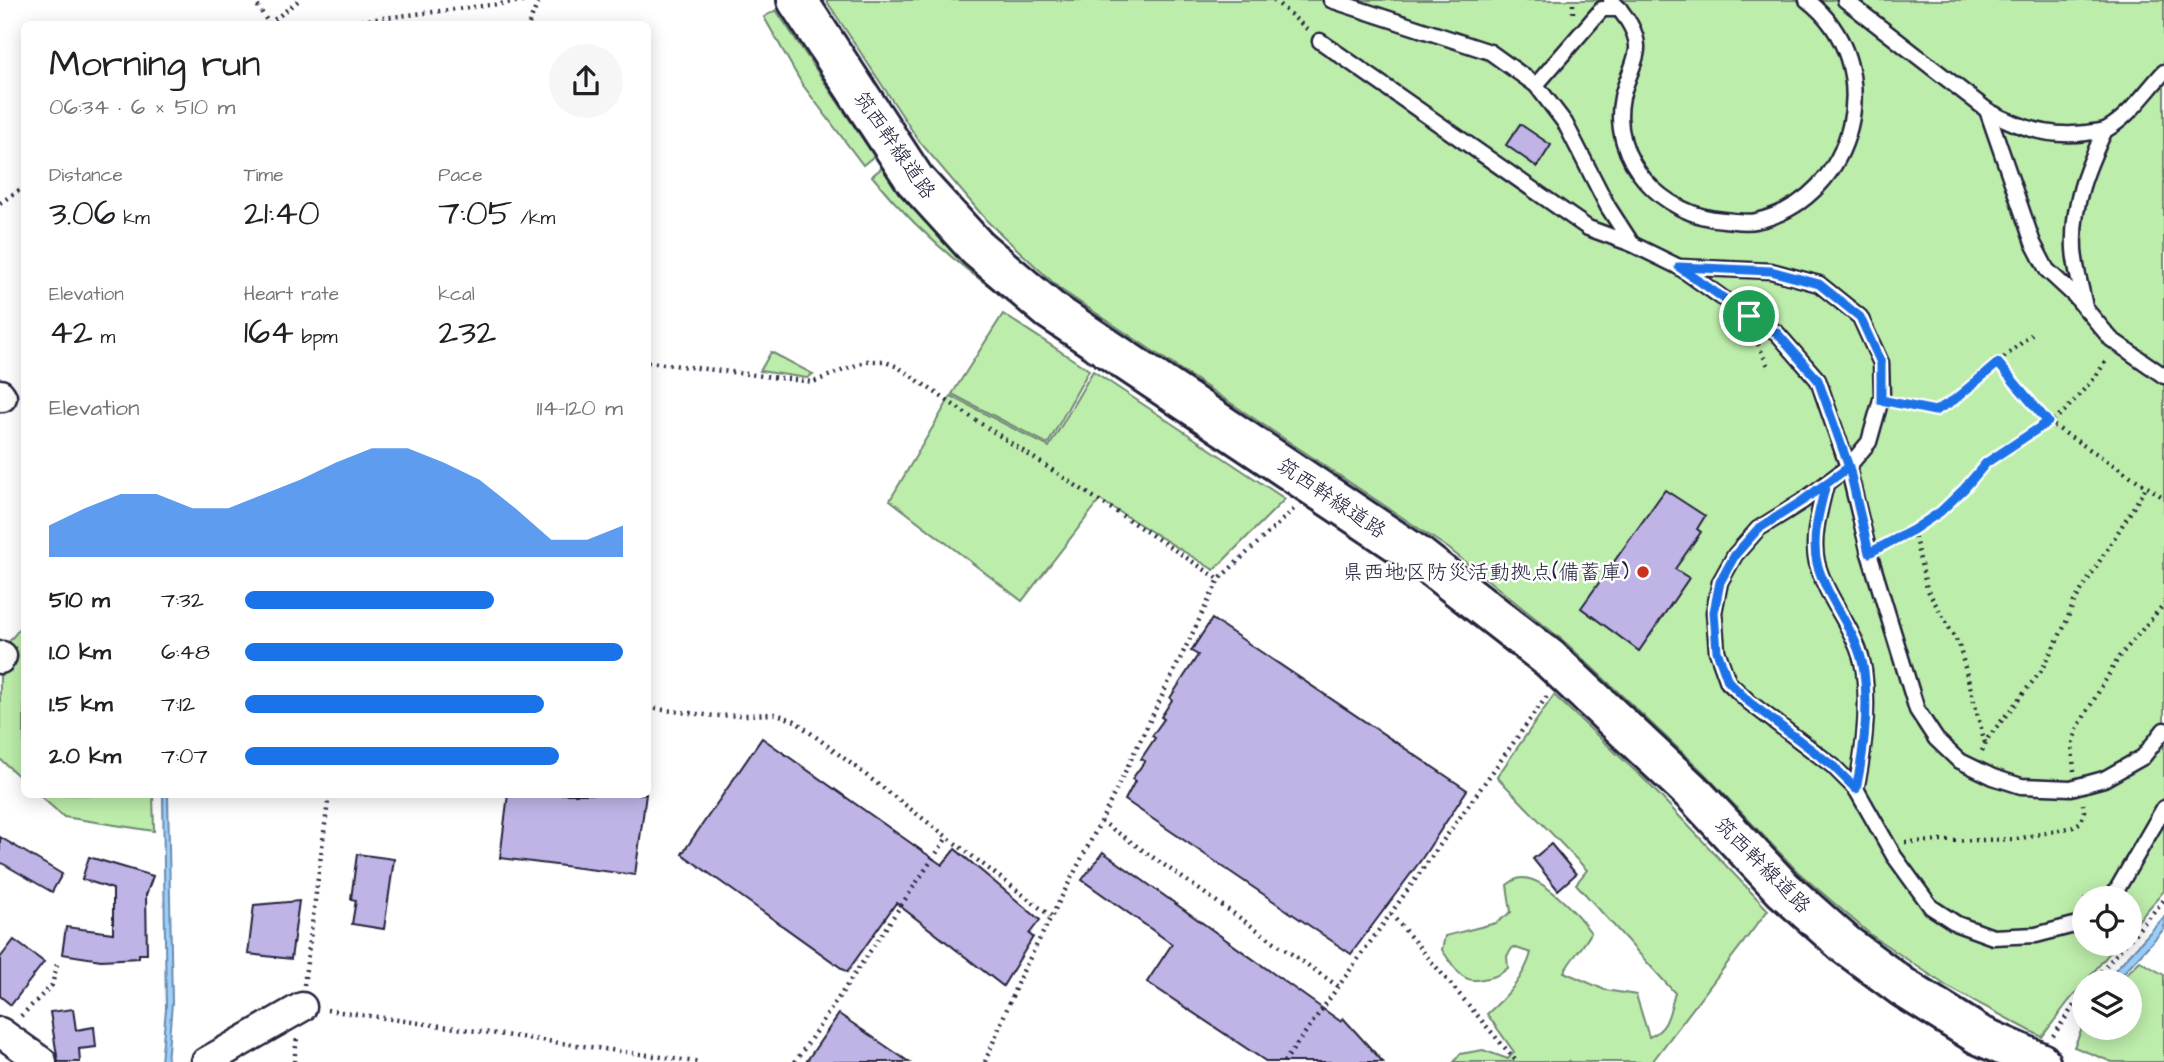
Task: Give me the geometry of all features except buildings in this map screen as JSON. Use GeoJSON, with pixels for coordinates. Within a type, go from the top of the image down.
{"type":"FeatureCollection","features":[{"type":"Feature","properties":{"kind":"street","name":"筑西幹線道路"},"geometry":{"type":"LineString","coordinates":[[797,0],[915,180],[977,248],[1003,272],[1050,310],[1418,556],[1550,659],[1695,795],[1783,889],[1846,945],[1904,988],[1979,1035],[2040,1062]]}},
{"type":"Feature","properties":{"kind":"street"},"geometry":{"type":"LineString","coordinates":[[206,1062],[302,1007]]}},
{"type":"Feature","properties":{"kind":"street"},"geometry":{"type":"LineString","coordinates":[[1,1033],[41,1062]]}},
{"type":"Feature","properties":{"kind":"lane"},"geometry":{"type":"LineString","coordinates":[[1331,0],[1490,52],[1536,85],[1565,123],[1608,207],[1632,244]]}},
{"type":"Feature","properties":{"kind":"lane"},"geometry":{"type":"LineString","coordinates":[[1536,85],[1602,9],[1616,5],[1632,28],[1637,47],[1622,99],[1623,139],[1633,166],[1649,185],[1670,203],[1693,215],[1721,220],[1754,221],[1778,213],[1802,199],[1825,178],[1841,155],[1852,123],[1855,97],[1850,64],[1835,31],[1807,0]]}},
{"type":"Feature","properties":{"kind":"lane"},"geometry":{"type":"LineString","coordinates":[[1845,0],[1987,110],[2011,123],[2036,132],[2073,135],[2105,131]]}},
{"type":"Feature","properties":{"kind":"lane"},"geometry":{"type":"LineString","coordinates":[[1320,41],[1588,228],[1632,244],[1679,267],[1777,333],[1801,358],[1818,380],[1849,467],[1869,553],[1917,710],[1936,739],[1958,760],[1993,777],[2021,786],[2077,786],[2104,779],[2143,757],[2164,730]]}},
{"type":"Feature","properties":{"kind":"lane"},"geometry":{"type":"LineString","coordinates":[[2085,308],[2074,251],[2076,206],[2088,165],[2105,131],[2122,118],[2164,72]]}},
{"type":"Feature","properties":{"kind":"lane"},"geometry":{"type":"LineString","coordinates":[[1987,110],[2033,243],[2047,270],[2117,343],[2164,376]]}},
{"type":"Feature","properties":{"kind":"lane"},"geometry":{"type":"LineString","coordinates":[[1679,267],[1771,271],[1819,284],[1860,317],[1881,363],[1881,400],[1869,442],[1849,467],[1758,529],[1735,555],[1720,582],[1714,612],[1717,651],[1728,681],[1749,702],[1833,766],[1856,789],[1894,856],[1931,907],[1957,924],[1993,937],[2036,935],[2072,926]]}},
{"type":"Feature","properties":{"kind":"lane"},"geometry":{"type":"LineString","coordinates":[[1826,484],[1816,526],[1817,562],[1852,633],[1864,670],[1863,757],[1856,789]]}},
{"type":"Feature","properties":{"kind":"lane"},"geometry":{"type":"LineString","coordinates":[[2119,886],[2164,808]]}},
{"type":"Feature","properties":{"kind":"path"},"geometry":{"type":"LineString","coordinates":[[254,0],[267,21]]}},
{"type":"Feature","properties":{"kind":"path"},"geometry":{"type":"LineString","coordinates":[[273,21],[299,0]]}},
{"type":"Feature","properties":{"kind":"path"},"geometry":{"type":"LineString","coordinates":[[359,21],[531,0]]}},
{"type":"Feature","properties":{"kind":"path"},"geometry":{"type":"LineString","coordinates":[[530,21],[539,0]]}},
{"type":"Feature","properties":{"kind":"path"},"geometry":{"type":"LineString","coordinates":[[1274,0],[1320,41]]}},
{"type":"Feature","properties":{"kind":"path"},"geometry":{"type":"LineString","coordinates":[[0,203],[21,189]]}},
{"type":"Feature","properties":{"kind":"path"},"geometry":{"type":"LineString","coordinates":[[1881,400],[1935,411],[1954,400],[2033,333]]}},
{"type":"Feature","properties":{"kind":"path"},"geometry":{"type":"LineString","coordinates":[[1869,553],[1913,530],[1948,504],[1986,463],[2063,412],[2096,376],[2117,343]]}},
{"type":"Feature","properties":{"kind":"path"},"geometry":{"type":"LineString","coordinates":[[651,362],[813,382],[867,361],[883,361],[898,367],[1219,579]]}},
{"type":"Feature","properties":{"kind":"path"},"geometry":{"type":"LineString","coordinates":[[1998,363],[2048,422],[2164,498]]}},
{"type":"Feature","properties":{"kind":"path"},"geometry":{"type":"LineString","coordinates":[[1974,768],[1985,744],[2040,671],[2074,602],[2147,486]]}},
{"type":"Feature","properties":{"kind":"path"},"geometry":{"type":"LineString","coordinates":[[985,1062],[1020,977],[1101,821],[1219,579],[1300,503]]}},
{"type":"Feature","properties":{"kind":"path"},"geometry":{"type":"LineString","coordinates":[[1913,530],[1927,589],[1959,645],[1985,744]]}},
{"type":"Feature","properties":{"kind":"path"},"geometry":{"type":"LineString","coordinates":[[1886,842],[2017,839],[2073,827],[2081,822],[2084,811],[2077,786],[2072,746],[2078,727],[2119,657],[2164,604]]}},
{"type":"Feature","properties":{"kind":"path"},"geometry":{"type":"LineString","coordinates":[[1284,1062],[1564,672]]}},
{"type":"Feature","properties":{"kind":"path"},"geometry":{"type":"LineString","coordinates":[[651,708],[714,716],[777,715],[795,721],[1052,917]]}},
{"type":"Feature","properties":{"kind":"path"},"geometry":{"type":"LineString","coordinates":[[328,798],[302,1007],[697,1062]]}},
{"type":"Feature","properties":{"kind":"path"},"geometry":{"type":"LineString","coordinates":[[1101,821],[1339,987]]}},
{"type":"Feature","properties":{"kind":"path"},"geometry":{"type":"LineString","coordinates":[[795,1062],[948,836]]}},
{"type":"Feature","properties":{"kind":"path"},"geometry":{"type":"LineString","coordinates":[[2142,925],[2164,900]]}},
{"type":"Feature","properties":{"kind":"path"},"geometry":{"type":"LineString","coordinates":[[1391,914],[1517,1062]]}},
{"type":"Feature","properties":{"kind":"path"},"geometry":{"type":"LineString","coordinates":[[2102,970],[2115,956]]}},
{"type":"Feature","properties":{"kind":"path"},"geometry":{"type":"LineString","coordinates":[[1,1033],[52,985],[57,964]]}},
{"type":"Feature","properties":{"kind":"path"},"geometry":{"type":"LineString","coordinates":[[2040,1062],[2057,1027],[2072,1007]]}},
{"type":"Feature","properties":{"kind":"green space"},"geometry":{"type":"Polygon","coordinates":[[[826,0],[2164,0],[2164,891],[2142,916],[2142,886],[2072,886],[2072,956],[2107,956],[2095,970],[2072,970],[2072,997],[2042,1037],[1948,987],[1871,935],[1798,872],[1701,770],[1566,643],[1448,548],[1060,289],[988,222],[919,141],[826,0]]]}},
{"type":"Feature","properties":{"kind":"green space"},"geometry":{"type":"Polygon","coordinates":[[[776,10],[874,156],[863,165],[802,84],[764,17],[776,10]]]}},
{"type":"Feature","properties":{"kind":"green space"},"geometry":{"type":"Polygon","coordinates":[[[883,167],[908,198],[999,288],[996,291],[946,252],[900,208],[872,176],[883,167]]]}},
{"type":"Feature","properties":{"kind":"green space"},"geometry":{"type":"Polygon","coordinates":[[[1003,314],[1089,370],[1048,444],[952,394],[1003,314]]]}},
{"type":"Feature","properties":{"kind":"green space"},"geometry":{"type":"Polygon","coordinates":[[[771,352],[813,374],[807,378],[760,371],[771,352]]]}},
{"type":"Feature","properties":{"kind":"green space"},"geometry":{"type":"Polygon","coordinates":[[[1093,371],[1285,499],[1214,570],[1100,500],[1022,601],[890,500],[951,396],[1049,447],[1093,371]]]}},
{"type":"Feature","properties":{"kind":"green space"},"geometry":{"type":"Polygon","coordinates":[[[21,627],[21,778],[0,759],[0,653],[21,627]]]}},
{"type":"Feature","properties":{"kind":"green space"},"geometry":{"type":"Polygon","coordinates":[[[1554,695],[1646,781],[1768,910],[1652,1062],[1454,1062],[1460,1054],[1483,1050],[1508,1059],[1514,1052],[1487,1014],[1514,986],[1531,953],[1513,947],[1507,956],[1508,968],[1497,975],[1475,980],[1459,973],[1442,950],[1445,936],[1496,923],[1511,912],[1507,885],[1517,879],[1526,878],[1548,888],[1591,933],[1564,972],[1605,990],[1636,995],[1649,1037],[1664,1025],[1675,993],[1576,884],[1587,870],[1497,777],[1554,695]]]}},
{"type":"Feature","properties":{"kind":"green space"},"geometry":{"type":"Polygon","coordinates":[[[42,798],[153,798],[154,831],[64,817],[42,798]]]}},
{"type":"Feature","properties":{"kind":"green space"},"geometry":{"type":"Polygon","coordinates":[[[2140,961],[2164,975],[2164,1062],[2112,1062],[2074,1047],[2077,1040],[2142,1040],[2142,970],[2131,970],[2140,961]]]}},
{"type":"Feature","properties":{"kind":"water"},"geometry":{"type":"Polygon","coordinates":[[[163,798],[168,798],[172,1003],[167,1062],[161,1062],[166,1009],[163,798]]]}},
{"type":"Feature","properties":{"kind":"water"},"geometry":{"type":"Polygon","coordinates":[[[2164,917],[2164,929],[2142,953],[2142,941],[2164,917]]]}},
{"type":"Feature","properties":{"kind":"water"},"geometry":{"type":"Polygon","coordinates":[[[2128,956],[2139,956],[2126,970],[2115,970],[2128,956]]]}},
{"type":"Feature","properties":{"kind":"place","name":"県西地区防災活動拠点(備蓄庫)"},"geometry":{"type":"Point","coordinates":[1643,572]}},
{"type":"Feature","properties":{"kind":"route"},"geometry":{"type":"LineString","coordinates":[[1749,316],[1679,267],[1771,271],[1819,284],[1860,317],[1881,363],[1881,400],[1935,411],[1954,400],[1998,363],[2048,422],[1986,463],[1940,512],[1869,553],[1849,467],[1826,484],[1816,526],[1817,562],[1852,633],[1864,670],[1863,757],[1856,789],[1833,766],[1749,702],[1728,681],[1717,651],[1714,612],[1720,582],[1735,555],[1758,529],[1849,467],[1818,380],[1777,333],[1749,316]]}}]}
